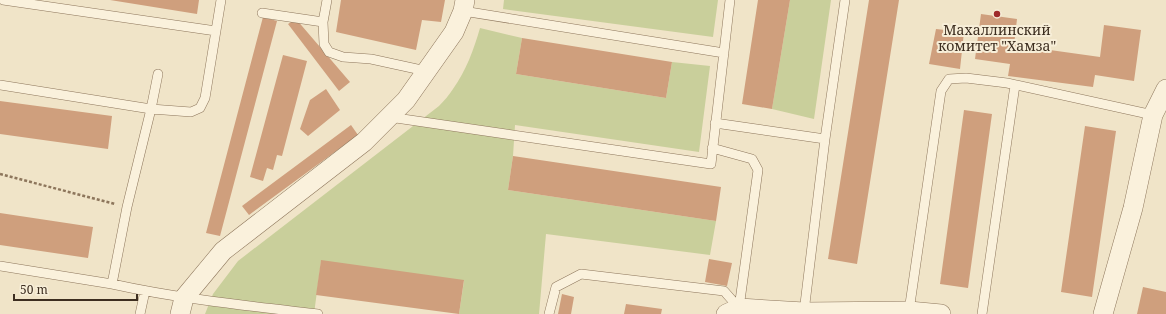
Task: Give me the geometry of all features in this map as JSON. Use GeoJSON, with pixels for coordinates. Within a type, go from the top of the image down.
{"type":"FeatureCollection","features":[{"type":"Feature","properties":{"kind":"street"},"geometry":{"type":"LineString","coordinates":[[182,306],[224,251],[364,142],[406,100],[454,32],[464,6]]}},
{"type":"Feature","properties":{"kind":"street"},"geometry":{"type":"LineString","coordinates":[[1103,314],[1133,208],[1153,114],[1166,89]]}},
{"type":"Feature","properties":{"kind":"street"},"geometry":{"type":"LineString","coordinates":[[732,311],[909,311],[941,314]]}},
{"type":"Feature","properties":{"kind":"lane"},"geometry":{"type":"LineString","coordinates":[[3,0],[216,32]]}},
{"type":"Feature","properties":{"kind":"lane"},"geometry":{"type":"LineString","coordinates":[[0,85],[151,109],[191,112],[200,108],[205,98],[221,0]]}},
{"type":"Feature","properties":{"kind":"lane"},"geometry":{"type":"LineString","coordinates":[[327,0],[323,22],[324,44],[329,52],[343,57],[371,59],[426,71]]}},
{"type":"Feature","properties":{"kind":"lane"},"geometry":{"type":"LineString","coordinates":[[389,117],[711,164],[730,0]]}},
{"type":"Feature","properties":{"kind":"lane"},"geometry":{"type":"LineString","coordinates":[[804,312],[825,139],[845,0]]}},
{"type":"Feature","properties":{"kind":"lane"},"geometry":{"type":"LineString","coordinates":[[464,6],[724,53]]}},
{"type":"Feature","properties":{"kind":"lane"},"geometry":{"type":"LineString","coordinates":[[262,13],[323,22]]}},
{"type":"Feature","properties":{"kind":"lane"},"geometry":{"type":"LineString","coordinates":[[112,284],[127,207],[158,74]]}},
{"type":"Feature","properties":{"kind":"lane"},"geometry":{"type":"LineString","coordinates":[[909,311],[941,91],[949,79],[966,78],[1015,85],[1153,114]]}},
{"type":"Feature","properties":{"kind":"lane"},"geometry":{"type":"LineString","coordinates":[[982,314],[1015,85]]}},
{"type":"Feature","properties":{"kind":"lane"},"geometry":{"type":"LineString","coordinates":[[715,123],[825,139]]}},
{"type":"Feature","properties":{"kind":"lane"},"geometry":{"type":"LineString","coordinates":[[712,148],[752,159],[758,170],[732,311]]}},
{"type":"Feature","properties":{"kind":"lane"},"geometry":{"type":"LineString","coordinates":[[0,266],[112,284],[145,291],[182,306],[318,314]]}},
{"type":"Feature","properties":{"kind":"lane"},"geometry":{"type":"LineString","coordinates":[[550,314],[556,287],[581,274],[724,291],[732,311]]}},
{"type":"Feature","properties":{"kind":"lane"},"geometry":{"type":"LineString","coordinates":[[140,314],[145,291]]}},
{"type":"Feature","properties":{"kind":"path"},"geometry":{"type":"LineString","coordinates":[[0,174],[127,207]]}},
{"type":"Feature","properties":{"kind":"green space"},"geometry":{"type":"Polygon","coordinates":[[[504,0],[718,0],[713,37],[503,9],[504,0]]]}},
{"type":"Feature","properties":{"kind":"green space"},"geometry":{"type":"Polygon","coordinates":[[[790,0],[831,0],[814,119],[772,109],[790,0]]]}},
{"type":"Feature","properties":{"kind":"green space"},"geometry":{"type":"Polygon","coordinates":[[[480,28],[522,38],[516,74],[666,98],[672,62],[710,66],[699,152],[515,125],[513,156],[508,190],[716,221],[710,255],[546,234],[539,314],[459,314],[464,281],[321,261],[314,314],[205,314],[213,294],[238,261],[441,104],[462,75],[480,28]]]}},
{"type":"Feature","properties":{"kind":"building"},"geometry":{"type":"Polygon","coordinates":[[[110,0],[199,0],[197,14],[110,0]]]}},
{"type":"Feature","properties":{"kind":"building"},"geometry":{"type":"Polygon","coordinates":[[[341,0],[445,0],[441,22],[422,20],[416,50],[336,32],[341,0]]]}},
{"type":"Feature","properties":{"kind":"building"},"geometry":{"type":"Polygon","coordinates":[[[758,0],[790,0],[772,109],[742,104],[758,0]]]}},
{"type":"Feature","properties":{"kind":"building"},"geometry":{"type":"Polygon","coordinates":[[[869,0],[899,0],[857,264],[828,259],[869,0]]]}},
{"type":"Feature","properties":{"kind":"building"},"geometry":{"type":"Polygon","coordinates":[[[981,14],[1017,19],[1014,45],[1100,57],[1104,25],[1141,30],[1134,81],[1095,75],[1093,87],[1008,76],[1010,64],[975,59],[981,14]]]}},
{"type":"Feature","properties":{"kind":"building"},"geometry":{"type":"Polygon","coordinates":[[[263,17],[277,21],[220,236],[206,233],[263,17]]]}},
{"type":"Feature","properties":{"kind":"building"},"geometry":{"type":"Polygon","coordinates":[[[296,19],[350,82],[339,91],[288,24],[296,19]]]}},
{"type":"Feature","properties":{"kind":"building"},"geometry":{"type":"Polygon","coordinates":[[[936,29],[964,32],[960,69],[929,64],[936,29]]]}},
{"type":"Feature","properties":{"kind":"building"},"geometry":{"type":"Polygon","coordinates":[[[522,38],[672,62],[666,98],[516,74],[522,38]]]}},
{"type":"Feature","properties":{"kind":"building"},"geometry":{"type":"Polygon","coordinates":[[[283,55],[307,61],[282,156],[277,155],[273,170],[267,168],[263,181],[250,177],[283,55]]]}},
{"type":"Feature","properties":{"kind":"building"},"geometry":{"type":"Polygon","coordinates":[[[326,89],[340,110],[308,136],[300,129],[310,100],[326,89]]]}},
{"type":"Feature","properties":{"kind":"building"},"geometry":{"type":"Polygon","coordinates":[[[0,101],[112,116],[108,149],[0,134],[0,101]]]}},
{"type":"Feature","properties":{"kind":"building"},"geometry":{"type":"Polygon","coordinates":[[[964,110],[992,114],[968,288],[940,284],[964,110]]]}},
{"type":"Feature","properties":{"kind":"building"},"geometry":{"type":"Polygon","coordinates":[[[351,125],[358,135],[249,215],[242,206],[351,125]]]}},
{"type":"Feature","properties":{"kind":"building"},"geometry":{"type":"Polygon","coordinates":[[[1085,126],[1116,131],[1092,297],[1061,292],[1085,126]]]}},
{"type":"Feature","properties":{"kind":"building"},"geometry":{"type":"Polygon","coordinates":[[[513,156],[721,187],[716,221],[508,190],[513,156]]]}},
{"type":"Feature","properties":{"kind":"building"},"geometry":{"type":"Polygon","coordinates":[[[0,213],[93,227],[88,258],[0,245],[0,213]]]}},
{"type":"Feature","properties":{"kind":"building"},"geometry":{"type":"Polygon","coordinates":[[[709,259],[732,263],[727,286],[705,282],[709,259]]]}},
{"type":"Feature","properties":{"kind":"building"},"geometry":{"type":"Polygon","coordinates":[[[321,260],[464,280],[459,314],[316,295],[321,260]]]}},
{"type":"Feature","properties":{"kind":"building"},"geometry":{"type":"Polygon","coordinates":[[[1143,287],[1166,292],[1166,314],[1137,314],[1143,287]]]}},
{"type":"Feature","properties":{"kind":"building"},"geometry":{"type":"Polygon","coordinates":[[[562,294],[574,297],[571,314],[558,314],[562,294]]]}},
{"type":"Feature","properties":{"kind":"building"},"geometry":{"type":"Polygon","coordinates":[[[626,304],[662,309],[661,314],[624,314],[626,304]]]}},
{"type":"Feature","properties":{"kind":"place","name":"Махаллинский комитет \"Хамза\""},"geometry":{"type":"Point","coordinates":[997,14]}}]}
